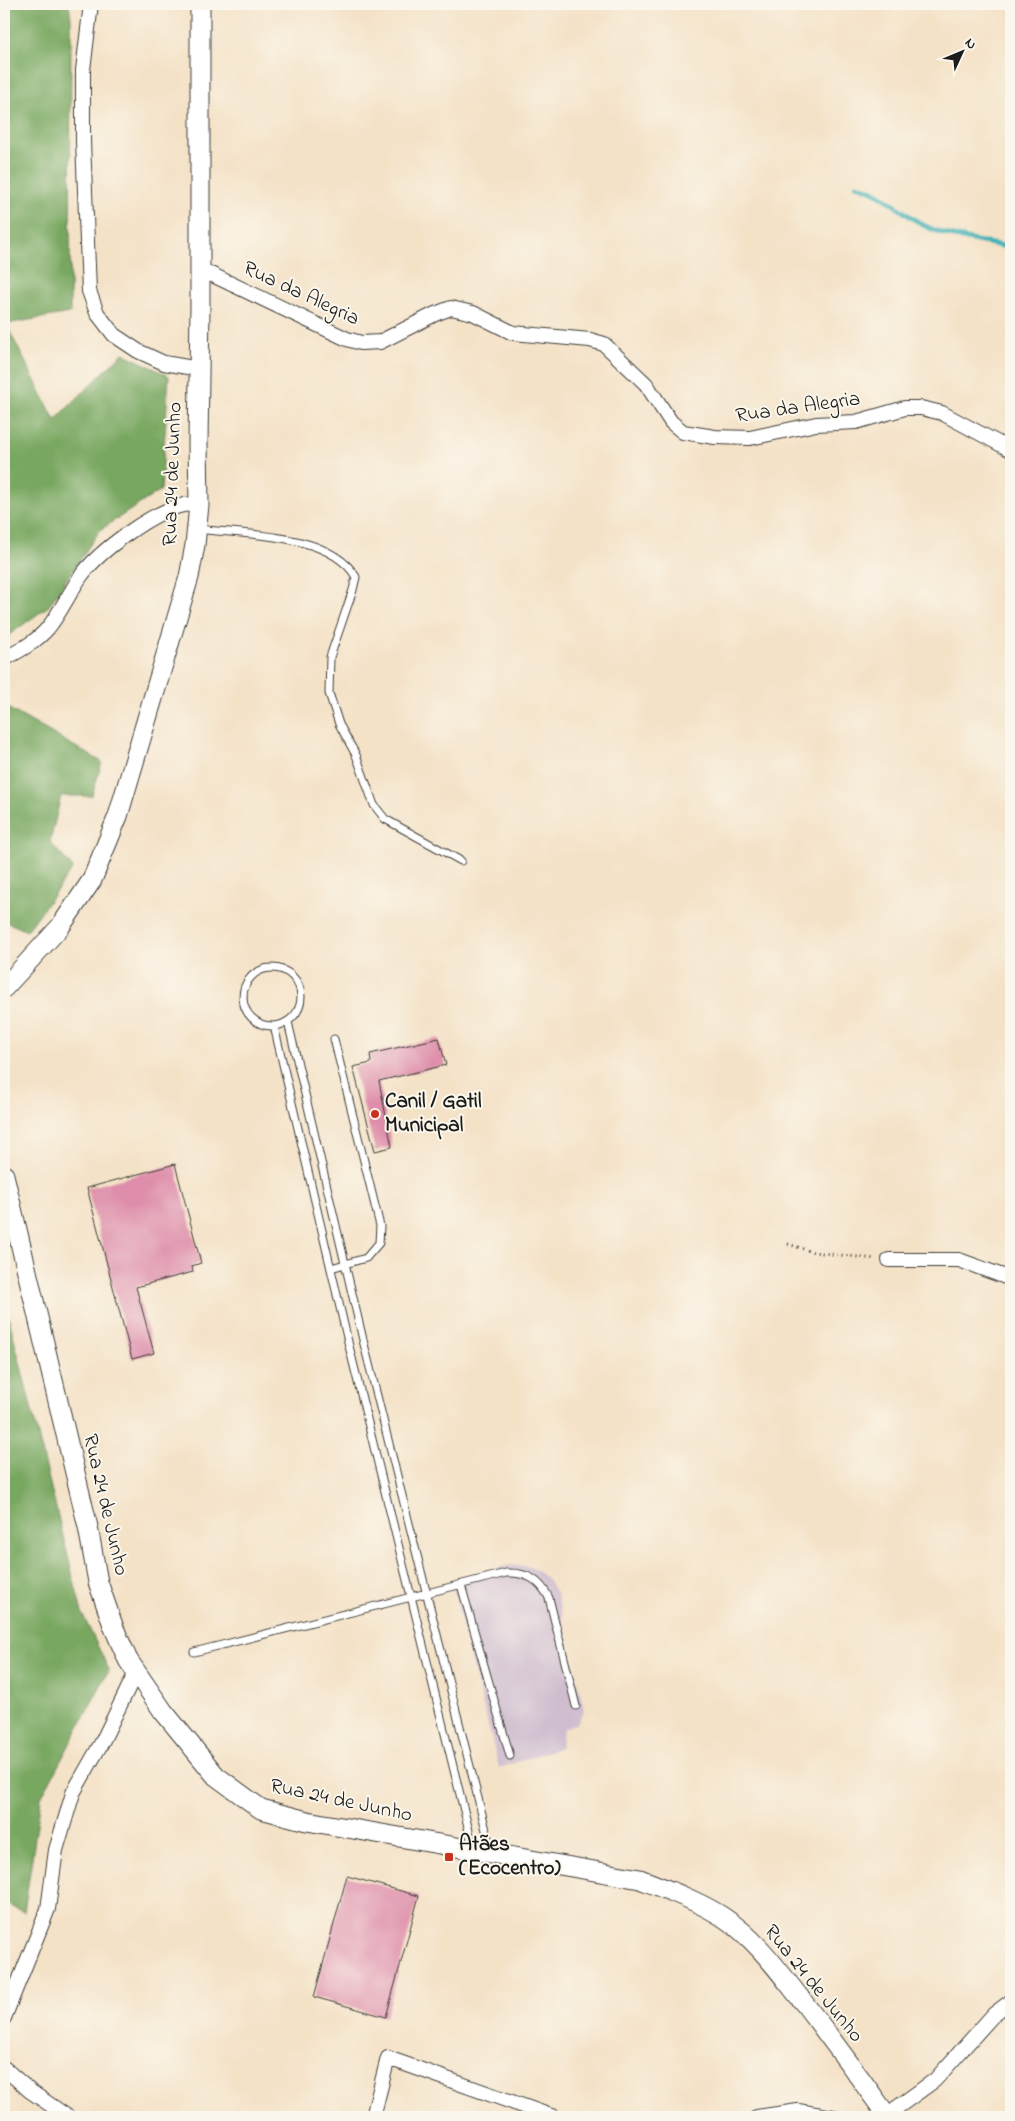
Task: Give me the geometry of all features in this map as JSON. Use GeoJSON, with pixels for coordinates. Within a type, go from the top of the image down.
{"type":"FeatureCollection","features":[{"type":"Feature","properties":{"kind":"main road","name":"Rua 24 de Junho"},"geometry":{"type":"LineString","coordinates":[[4,988],[60,927],[92,880],[118,816],[189,577],[199,504],[200,4]]}},
{"type":"Feature","properties":{"kind":"main road","name":"Rua 24 de Junho"},"geometry":{"type":"LineString","coordinates":[[4,1175],[88,1527],[98,1582],[114,1628],[128,1660],[136,1672],[163,1711],[216,1776],[261,1809],[307,1821],[640,1879],[680,1895],[723,1917],[751,1939],[776,1968],[886,2117]]}},
{"type":"Feature","properties":{"kind":"street"},"geometry":{"type":"LineString","coordinates":[[91,4],[83,70],[83,141],[89,291],[97,313],[114,335],[138,351],[164,363],[199,369]]}},
{"type":"Feature","properties":{"kind":"street","name":"Rua da Alegria"},"geometry":{"type":"LineString","coordinates":[[200,269],[347,339],[362,343],[380,342],[451,308],[473,314],[513,333],[590,340],[604,344],[646,384],[670,422],[683,432],[715,437],[750,438],[816,424],[856,422],[905,408],[921,408],[942,412],[1011,450]]}},
{"type":"Feature","properties":{"kind":"street"},"geometry":{"type":"LineString","coordinates":[[4,659],[25,647],[47,629],[80,577],[95,558],[109,546],[169,510],[184,505],[199,504]]}},
{"type":"Feature","properties":{"kind":"street"},"geometry":{"type":"LineString","coordinates":[[889,1260],[959,1260],[1011,1280]]}},
{"type":"Feature","properties":{"kind":"street"},"geometry":{"type":"LineString","coordinates":[[4,2018],[48,1909],[56,1850],[73,1793],[102,1742],[136,1672]]}},
{"type":"Feature","properties":{"kind":"street"},"geometry":{"type":"LineString","coordinates":[[886,2117],[935,2080],[994,2014],[1011,2000]]}},
{"type":"Feature","properties":{"kind":"street"},"geometry":{"type":"LineString","coordinates":[[372,2117],[388,2058],[554,2117]]}},
{"type":"Feature","properties":{"kind":"street"},"geometry":{"type":"LineString","coordinates":[[4,2068],[30,2092],[68,2117]]}},
{"type":"Feature","properties":{"kind":"street"},"geometry":{"type":"LineString","coordinates":[[758,2117],[798,2111],[833,2117]]}},
{"type":"Feature","properties":{"kind":"lane"},"geometry":{"type":"LineString","coordinates":[[197,528],[233,534],[260,534],[306,543],[349,566],[356,577],[330,658],[329,693],[339,724],[356,755],[374,805],[385,819],[461,861]]}},
{"type":"Feature","properties":{"kind":"lane"},"geometry":{"type":"LineString","coordinates":[[268,968],[278,968],[288,972],[295,978],[300,987],[302,997],[296,1015],[288,1022],[274,1026],[264,1025],[255,1021],[248,1014],[243,995],[251,977],[259,971],[268,968]]}},
{"type":"Feature","properties":{"kind":"lane"},"geometry":{"type":"LineString","coordinates":[[288,1022],[426,1595],[482,1852]]}},
{"type":"Feature","properties":{"kind":"lane"},"geometry":{"type":"LineString","coordinates":[[274,1026],[410,1598],[482,1852]]}},
{"type":"Feature","properties":{"kind":"lane"},"geometry":{"type":"LineString","coordinates":[[331,1268],[366,1258],[379,1243],[380,1226],[334,1039]]}},
{"type":"Feature","properties":{"kind":"lane"},"geometry":{"type":"LineString","coordinates":[[194,1652],[426,1595],[506,1573],[519,1572],[533,1577],[544,1588],[549,1598],[576,1706]]}},
{"type":"Feature","properties":{"kind":"lane"},"geometry":{"type":"LineString","coordinates":[[461,1585],[510,1756]]}},
{"type":"Feature","properties":{"kind":"path"},"geometry":{"type":"LineString","coordinates":[[788,1244],[813,1252],[889,1260]]}},
{"type":"Feature","properties":{"kind":"shaded area"},"geometry":{"type":"Polygon","coordinates":[[[510,1565],[531,1567],[548,1579],[557,1595],[584,1710],[577,1723],[563,1729],[561,1747],[499,1768],[451,1581],[510,1565]]]}},
{"type":"Feature","properties":{"kind":"green space"},"geometry":{"type":"Polygon","coordinates":[[[4,4],[69,4],[71,19],[70,313],[6,324],[55,420],[123,353],[169,376],[161,490],[100,530],[49,606],[9,635],[4,659],[4,4]]]}},
{"type":"Feature","properties":{"kind":"green space"},"geometry":{"type":"Polygon","coordinates":[[[4,706],[102,762],[92,796],[61,796],[50,842],[73,868],[27,931],[4,921],[4,706]]]}},
{"type":"Feature","properties":{"kind":"green space"},"geometry":{"type":"Polygon","coordinates":[[[5,1302],[82,1613],[109,1670],[41,1798],[24,1912],[4,1903],[5,1302]]]}},
{"type":"Feature","properties":{"kind":"building","name":"Canil / Gatil Municipal"},"geometry":{"type":"Polygon","coordinates":[[[439,1038],[446,1065],[379,1081],[392,1147],[375,1151],[353,1067],[371,1063],[370,1054],[439,1038]]]}},
{"type":"Feature","properties":{"kind":"building"},"geometry":{"type":"Polygon","coordinates":[[[175,1164],[201,1263],[192,1266],[193,1272],[136,1287],[154,1353],[132,1359],[87,1188],[175,1164]]]}},
{"type":"Feature","properties":{"kind":"building"},"geometry":{"type":"Polygon","coordinates":[[[347,1876],[419,1896],[386,2017],[314,1997],[347,1876]]]}},
{"type":"Feature","properties":{"kind":"waterway"},"geometry":{"type":"LineString","coordinates":[[856,185],[875,192],[925,226],[956,237],[1011,248]]}},
{"type":"Feature","properties":{"kind":"place","name":"Canil / Gatil Municipal"},"geometry":{"type":"Point","coordinates":[375,1114]}},
{"type":"Feature","properties":{"kind":"place","name":"Atães (Ecocentro)"},"geometry":{"type":"Point","coordinates":[449,1857]}}]}
